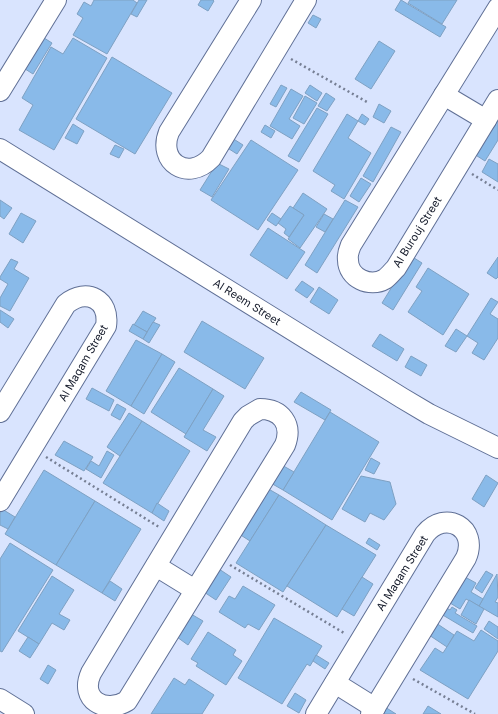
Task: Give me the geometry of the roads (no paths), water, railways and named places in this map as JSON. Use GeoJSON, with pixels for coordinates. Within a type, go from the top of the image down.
{"type":"FeatureCollection","features":[{"type":"Feature","properties":{"kind":"street"},"geometry":{"type":"LineString","coordinates":[[0,92],[56,0]]}},
{"type":"Feature","properties":{"kind":"street"},"geometry":{"type":"LineString","coordinates":[[251,0],[169,132],[165,145],[169,158],[180,167],[193,169],[200,167],[211,158],[276,50],[299,2]]}},
{"type":"Feature","properties":{"kind":"street","name":"Al Burouj Street"},"geometry":{"type":"LineString","coordinates":[[498,8],[351,245],[348,252],[348,261],[354,275],[360,280],[368,282],[384,280],[396,268],[498,100]]}},
{"type":"Feature","properties":{"kind":"street"},"geometry":{"type":"LineString","coordinates":[[444,95],[486,120]]}},
{"type":"Feature","properties":{"kind":"street","name":"Al Reem Street"},"geometry":{"type":"LineString","coordinates":[[0,149],[402,398],[429,414],[498,448]]}},
{"type":"Feature","properties":{"kind":"street","name":"Al Maqam Street"},"geometry":{"type":"LineString","coordinates":[[0,412],[66,304],[72,300],[85,296],[92,297],[98,301],[106,312],[108,319],[106,326],[32,449],[6,478],[0,501]]}},
{"type":"Feature","properties":{"kind":"street"},"geometry":{"type":"LineString","coordinates":[[260,410],[273,411],[284,419],[287,425],[287,438],[195,590],[127,701],[117,708],[95,710],[87,687],[88,680],[248,416],[260,410]]}},
{"type":"Feature","properties":{"kind":"street","name":"Al Maqam Street"},"geometry":{"type":"LineString","coordinates":[[316,714],[334,683],[430,529],[441,522],[448,522],[461,527],[469,538],[470,545],[466,558],[373,711],[334,683]]}},
{"type":"Feature","properties":{"kind":"street"},"geometry":{"type":"LineString","coordinates":[[156,566],[195,590]]}},
{"type":"Feature","properties":{"kind":"street"},"geometry":{"type":"LineString","coordinates":[[0,699],[24,714]]}}]}
